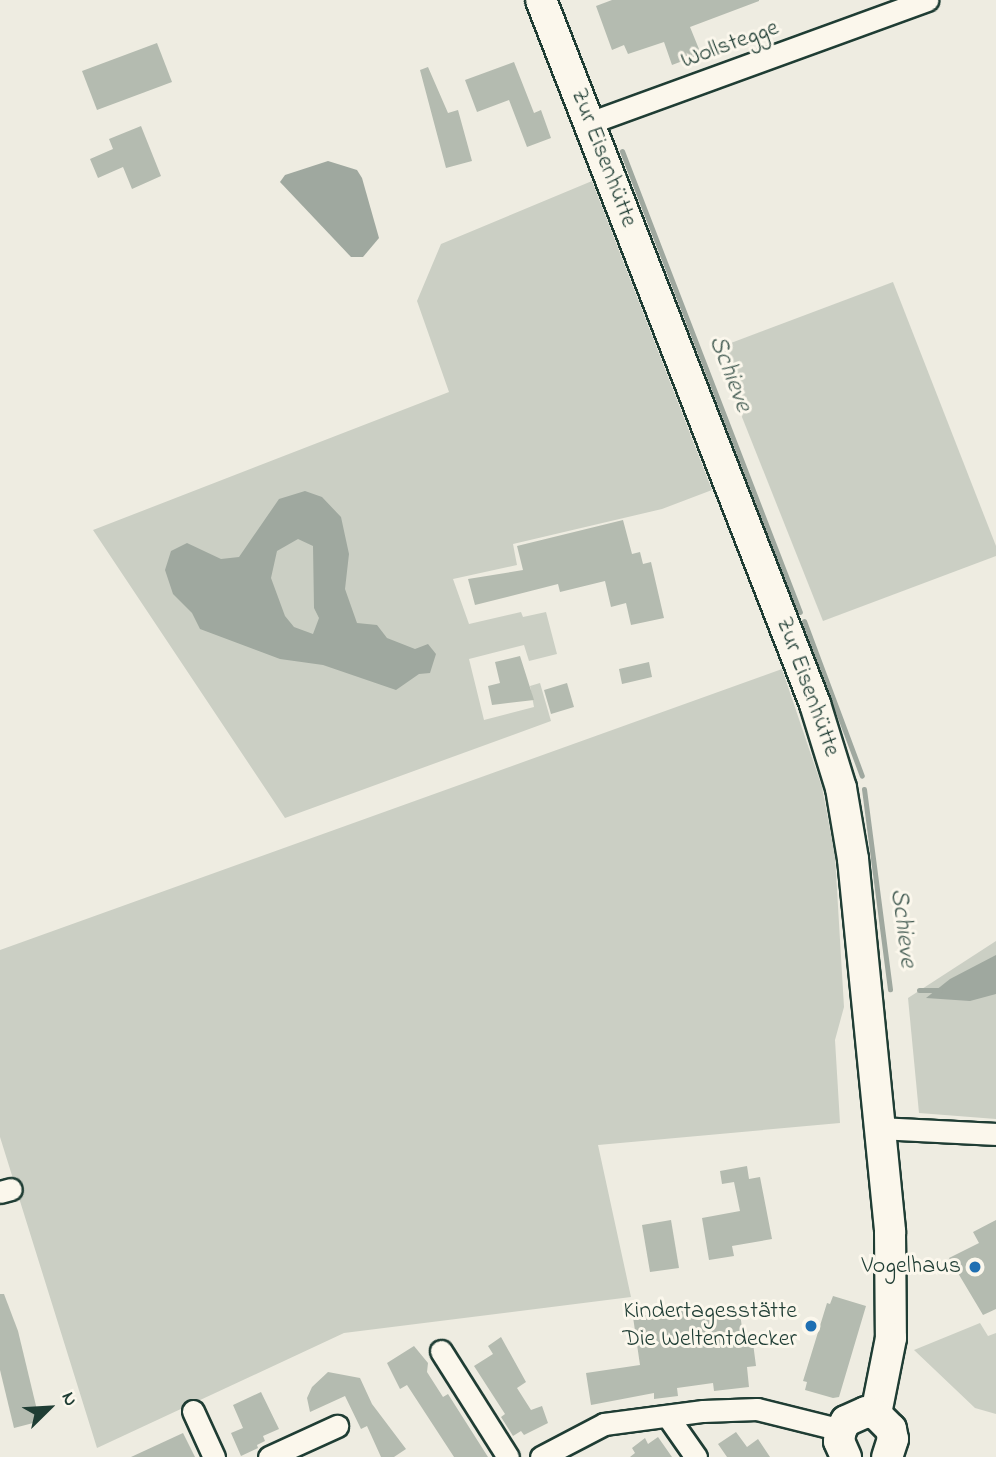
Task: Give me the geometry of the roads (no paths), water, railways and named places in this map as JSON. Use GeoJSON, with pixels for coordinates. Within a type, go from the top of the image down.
{"type":"FeatureCollection","features":[{"type":"Feature","properties":{"kind":"street","name":"Zur Eisenhütte"},"geometry":{"type":"LineString","coordinates":[[541,0],[830,745],[853,859],[892,1286],[891,1338],[876,1414]]}},
{"type":"Feature","properties":{"kind":"street","name":"Wollstegge"},"geometry":{"type":"LineString","coordinates":[[589,123],[927,0]]}},
{"type":"Feature","properties":{"kind":"street"},"geometry":{"type":"LineString","coordinates":[[879,1128],[996,1134]]}},
{"type":"Feature","properties":{"kind":"street"},"geometry":{"type":"LineString","coordinates":[[442,1351],[508,1457]]}},
{"type":"Feature","properties":{"kind":"street"},"geometry":{"type":"LineString","coordinates":[[541,1457],[604,1424],[757,1409],[843,1443],[855,1415],[876,1414],[891,1429],[893,1439],[887,1457]]}},
{"type":"Feature","properties":{"kind":"street"},"geometry":{"type":"LineString","coordinates":[[193,1412],[214,1457]]}},
{"type":"Feature","properties":{"kind":"street"},"geometry":{"type":"LineString","coordinates":[[668,1417],[696,1457]]}},
{"type":"Feature","properties":{"kind":"street"},"geometry":{"type":"LineString","coordinates":[[269,1457],[337,1426]]}},
{"type":"Feature","properties":{"kind":"waterway","name":"Schieve"},"geometry":{"type":"LineString","coordinates":[[622,151],[800,612]]}},
{"type":"Feature","properties":{"kind":"waterway","name":"Schieve"},"geometry":{"type":"LineString","coordinates":[[804,621],[862,776]]}},
{"type":"Feature","properties":{"kind":"waterway","name":"Schieve"},"geometry":{"type":"LineString","coordinates":[[864,789],[890,989]]}},
{"type":"Feature","properties":{"kind":"waterway","name":"Schieve"},"geometry":{"type":"LineString","coordinates":[[919,990],[940,990]]}},
{"type":"Feature","properties":{"kind":"place","name":"Vogelhaus"},"geometry":{"type":"Point","coordinates":[975,1267]}},
{"type":"Feature","properties":{"kind":"place","name":"Kindertagesstätte Die Weltentdecker"},"geometry":{"type":"Point","coordinates":[811,1326]}}]}
